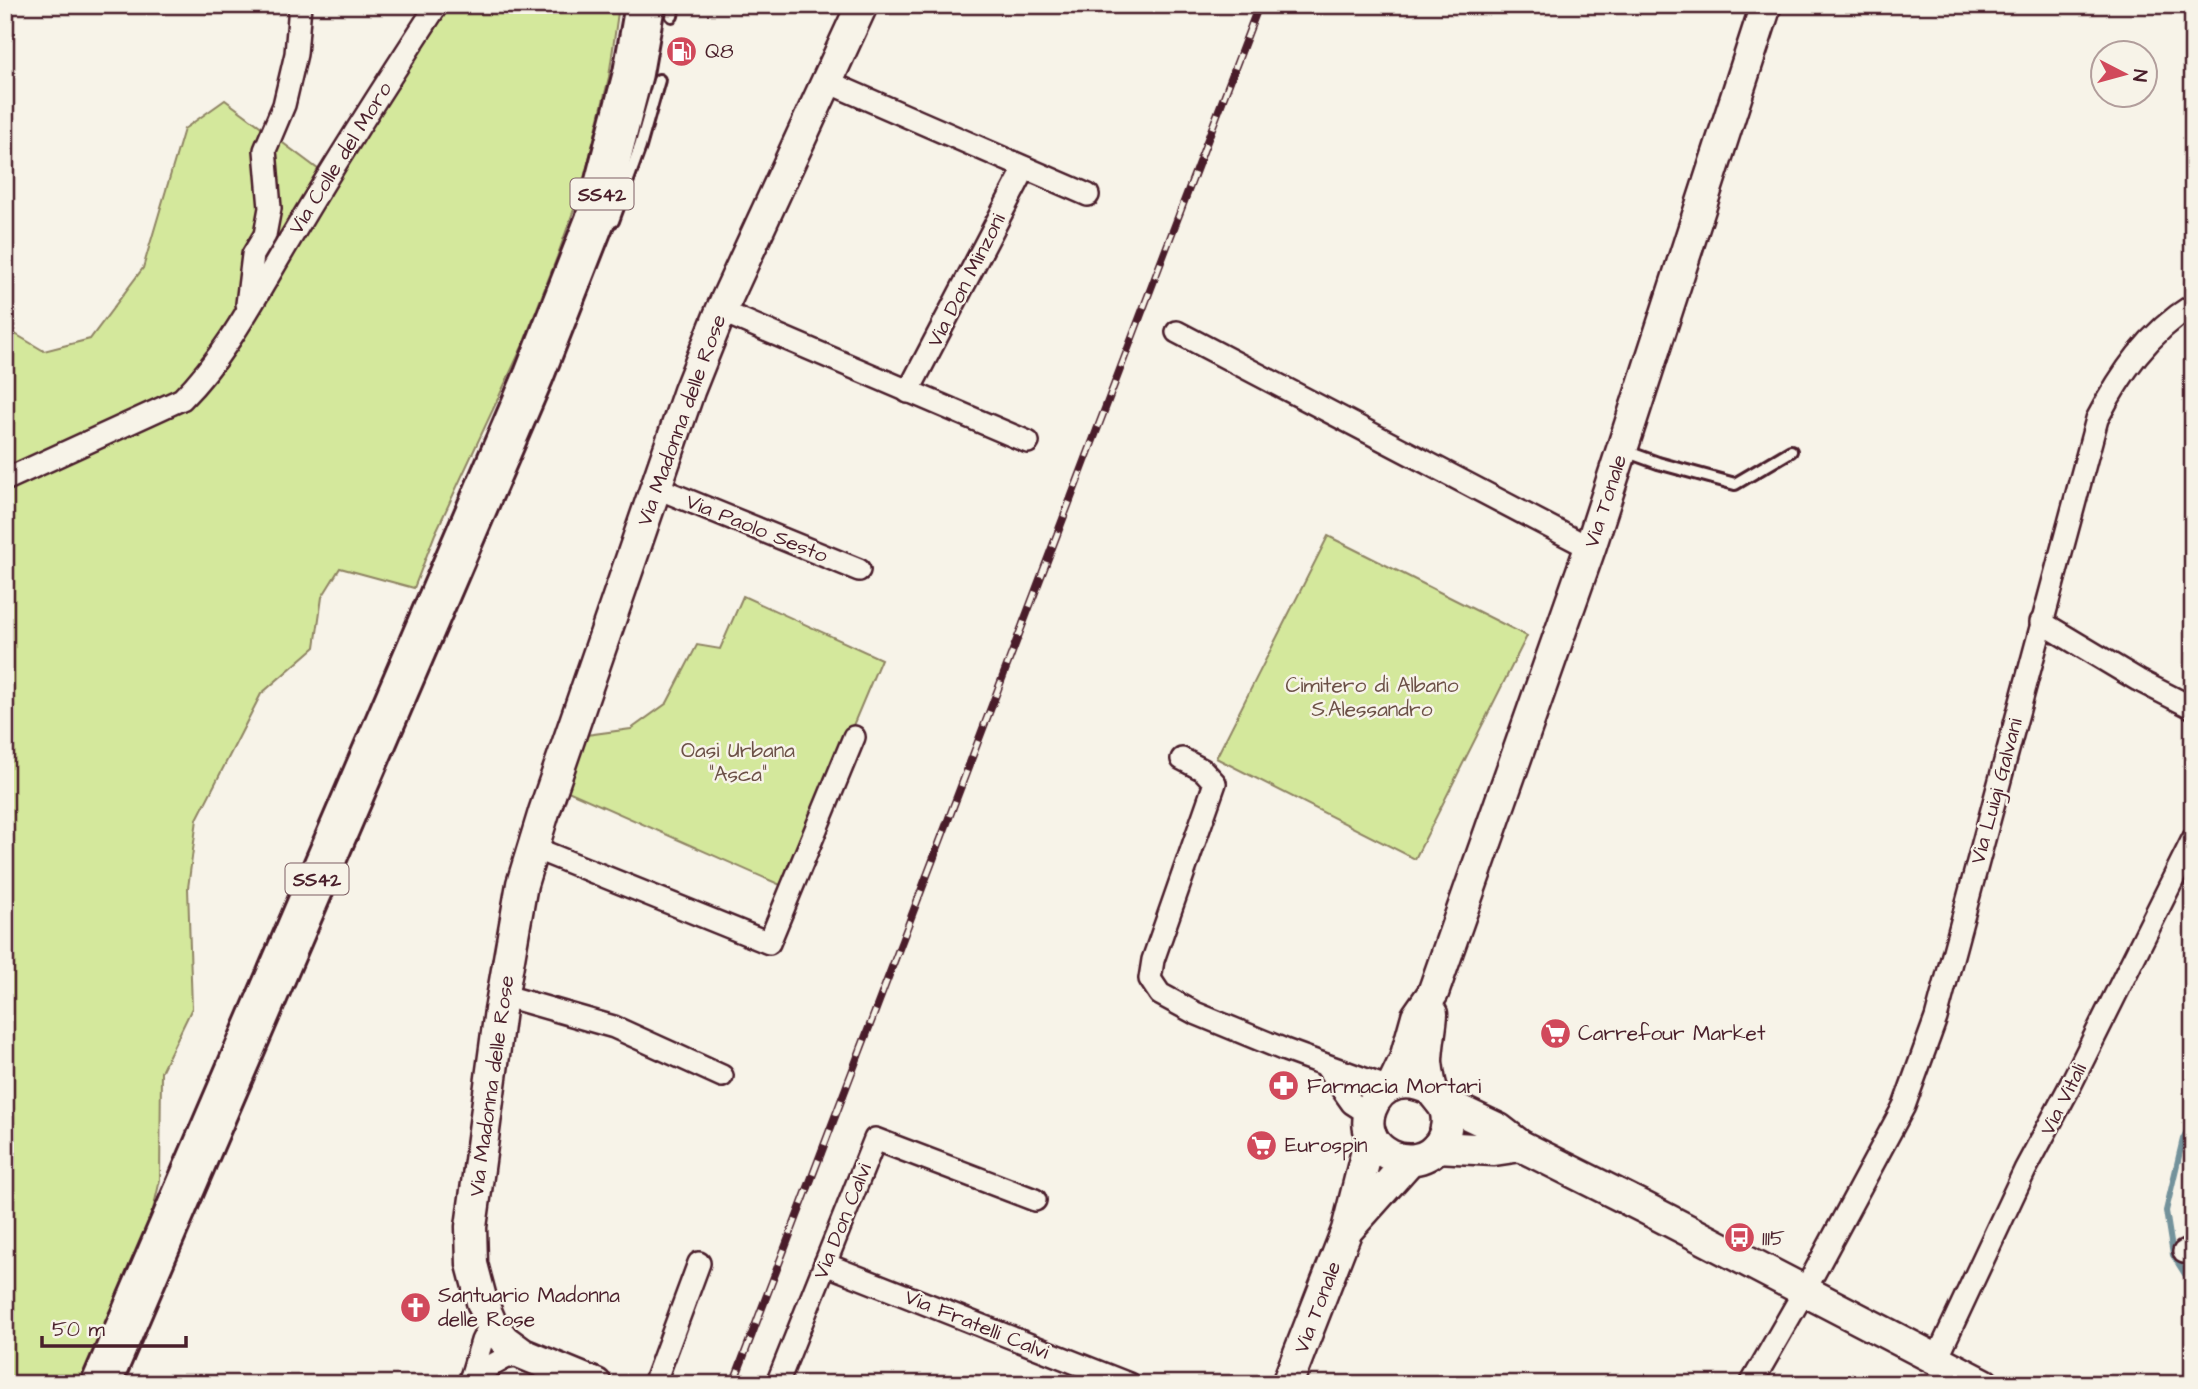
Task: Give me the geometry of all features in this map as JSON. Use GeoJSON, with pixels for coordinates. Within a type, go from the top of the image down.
{"type":"FeatureCollection","features":[{"type":"Feature","properties":{"kind":"highway","name":"SS42"},"geometry":{"type":"LineString","coordinates":[[101,1384],[534,375],[595,220],[633,73],[664,9]]}},
{"type":"Feature","properties":{"kind":"street","name":"Via Colle del Moro"},"geometry":{"type":"LineString","coordinates":[[246,313],[253,255],[265,235],[270,208],[265,149],[284,105],[296,54],[300,5]]}},
{"type":"Feature","properties":{"kind":"street","name":"Via Colle del Moro"},"geometry":{"type":"LineString","coordinates":[[5,481],[182,399],[200,381],[246,313],[363,117],[437,5]]}},
{"type":"Feature","properties":{"kind":"street","name":"Via Madonna delle Rose"},"geometry":{"type":"LineString","coordinates":[[491,1324],[471,1264],[471,1227],[502,995],[522,884],[689,391],[721,312],[862,5]]}},
{"type":"Feature","properties":{"kind":"street","name":"Via Tonale"},"geometry":{"type":"LineString","coordinates":[[1287,1384],[1347,1230],[1374,1101],[1390,1087],[1405,1059],[1418,1016],[1433,993],[1590,548],[1766,5]]}},
{"type":"Feature","properties":{"kind":"street"},"geometry":{"type":"LineString","coordinates":[[828,82],[1088,195]]}},
{"type":"Feature","properties":{"kind":"street","name":"Via Don Minzoni"},"geometry":{"type":"LineString","coordinates":[[908,392],[1025,168]]}},
{"type":"Feature","properties":{"kind":"street","name":"Via Luigi Galvani"},"geometry":{"type":"LineString","coordinates":[[1751,1384],[1904,1106],[1936,1018],[2097,419],[2115,384],[2132,360],[2160,331],[2193,305]]}},
{"type":"Feature","properties":{"kind":"street"},"geometry":{"type":"LineString","coordinates":[[721,312],[1028,442]]}},
{"type":"Feature","properties":{"kind":"street"},"geometry":{"type":"LineString","coordinates":[[1177,332],[1590,548]]}},
{"type":"Feature","properties":{"kind":"street","name":"Via Paolo Sesto"},"geometry":{"type":"LineString","coordinates":[[655,487],[859,570]]}},
{"type":"Feature","properties":{"kind":"street"},"geometry":{"type":"LineString","coordinates":[[2041,622],[2138,680],[2193,708]]}},
{"type":"Feature","properties":{"kind":"street"},"geometry":{"type":"LineString","coordinates":[[534,848],[769,943],[854,737]]}},
{"type":"Feature","properties":{"kind":"street"},"geometry":{"type":"LineString","coordinates":[[1182,760],[1203,770],[1215,783],[1153,960],[1150,979],[1160,994],[1195,1013],[1325,1065],[1390,1087],[1413,1083],[1421,1085],[1436,1096],[1500,1129],[1521,1146],[1984,1384]]}},
{"type":"Feature","properties":{"kind":"street","name":"Via Vitali"},"geometry":{"type":"LineString","coordinates":[[1936,1360],[2025,1170],[2069,1088],[2193,839]]}},
{"type":"Feature","properties":{"kind":"street","name":"Via Tonale"},"geometry":{"type":"LineString","coordinates":[[1347,1230],[1409,1161],[1422,1158],[1437,1147],[1445,1133],[1447,1119],[1436,1096],[1427,1063],[1433,993]]}},
{"type":"Feature","properties":{"kind":"street"},"geometry":{"type":"LineString","coordinates":[[502,995],[614,1027],[722,1076]]}},
{"type":"Feature","properties":{"kind":"street"},"geometry":{"type":"LineString","coordinates":[[1325,1065],[1370,1124],[1378,1147],[1387,1155],[1409,1161]]}},
{"type":"Feature","properties":{"kind":"street","name":"Via Don Calvi"},"geometry":{"type":"LineString","coordinates":[[777,1384],[875,1139],[1035,1200]]}},
{"type":"Feature","properties":{"kind":"street"},"geometry":{"type":"LineString","coordinates":[[1437,1147],[1494,1150],[1521,1146]]}},
{"type":"Feature","properties":{"kind":"street"},"geometry":{"type":"LineString","coordinates":[[654,1384],[699,1263]]}},
{"type":"Feature","properties":{"kind":"street","name":"Via Fratelli Calvi"},"geometry":{"type":"LineString","coordinates":[[825,1264],[1129,1384]]}},
{"type":"Feature","properties":{"kind":"street"},"geometry":{"type":"LineString","coordinates":[[470,1381],[482,1340],[491,1324],[504,1340],[523,1354],[596,1384]]}},
{"type":"Feature","properties":{"kind":"street"},"geometry":{"type":"LineString","coordinates":[[470,1381],[505,1358],[523,1354]]}},
{"type":"Feature","properties":{"kind":"lane"},"geometry":{"type":"LineString","coordinates":[[611,227],[640,147],[659,80]]}},
{"type":"Feature","properties":{"kind":"lane"},"geometry":{"type":"LineString","coordinates":[[534,375],[562,333]]}},
{"type":"Feature","properties":{"kind":"lane"},"geometry":{"type":"LineString","coordinates":[[1622,450],[1735,484],[1791,451]]}},
{"type":"Feature","properties":{"kind":"green space"},"geometry":{"type":"Polygon","coordinates":[[[444,5],[619,5],[609,77],[583,184],[522,347],[435,534],[414,588],[340,568],[322,597],[315,647],[261,694],[197,819],[188,888],[192,1008],[161,1072],[160,1180],[149,1227],[84,1384],[5,1384],[5,328],[44,351],[90,339],[143,268],[184,129],[225,100],[330,178],[444,5]]]}},
{"type":"Feature","properties":{"kind":"green space","name":"Cimitero di Albano S.Alessandro"},"geometry":{"type":"Polygon","coordinates":[[[1328,536],[1527,636],[1415,859],[1216,758],[1328,536]]]}},
{"type":"Feature","properties":{"kind":"green space","name":"Oasi Urbana \"Asca\""},"geometry":{"type":"Polygon","coordinates":[[[743,596],[881,659],[785,887],[561,788],[579,736],[631,729],[667,703],[697,645],[720,649],[743,596]]]}},
{"type":"Feature","properties":{"kind":"waterway"},"geometry":{"type":"LineString","coordinates":[[2193,1119],[2183,1139],[2166,1211],[2173,1255],[2193,1287]]}},
{"type":"Feature","properties":{"kind":"railway"},"geometry":{"type":"LineString","coordinates":[[733,1384],[1259,5]]}},
{"type":"Feature","properties":{"kind":"place","name":"Q8"},"geometry":{"type":"Point","coordinates":[682,51]}},
{"type":"Feature","properties":{"kind":"place","name":"Carrefour Market"},"geometry":{"type":"Point","coordinates":[1555,1033]}},
{"type":"Feature","properties":{"kind":"place","name":"Farmacia Mortari"},"geometry":{"type":"Point","coordinates":[1284,1086]}},
{"type":"Feature","properties":{"kind":"place","name":"Eurospin"},"geometry":{"type":"Point","coordinates":[1262,1145]}},
{"type":"Feature","properties":{"kind":"place","name":"1115"},"geometry":{"type":"Point","coordinates":[1739,1238]}},
{"type":"Feature","properties":{"kind":"place","name":"Santuario Madonna delle Rose"},"geometry":{"type":"Point","coordinates":[415,1307]}}]}
